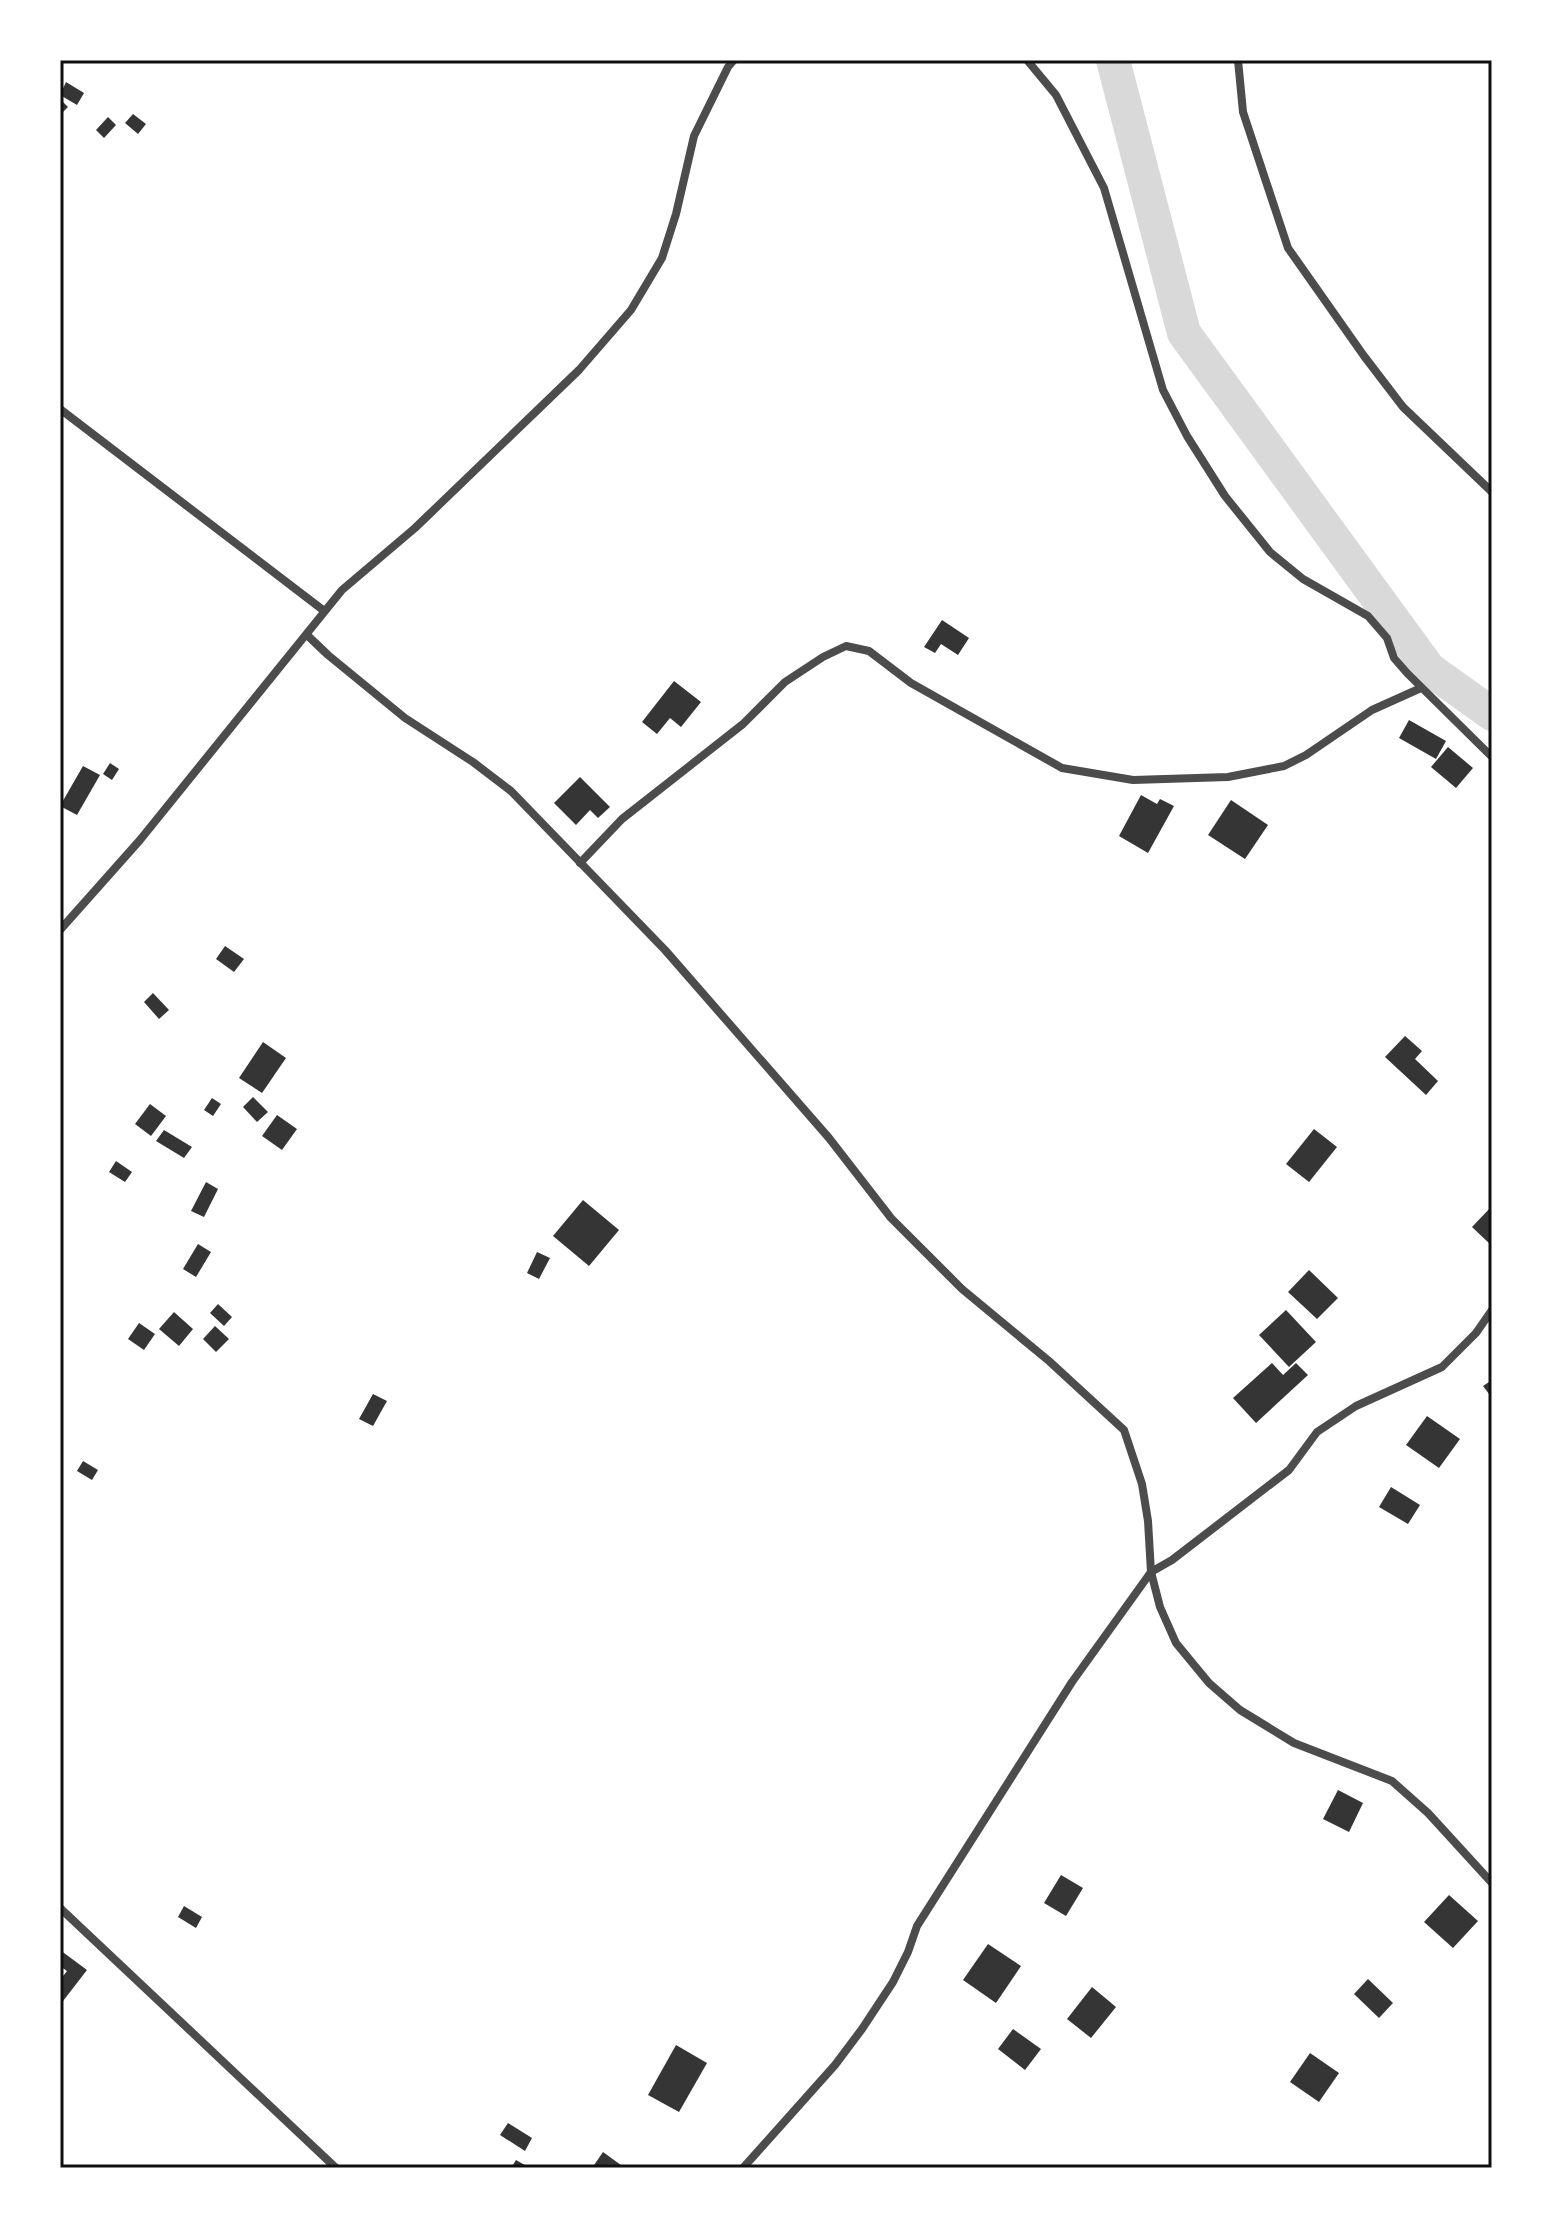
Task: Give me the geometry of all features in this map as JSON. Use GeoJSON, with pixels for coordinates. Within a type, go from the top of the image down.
{"type":"FeatureCollection","features":[{"type":"Feature","properties":{"kind":"street"},"geometry":{"type":"LineString","coordinates":[[60,930],[140,840],[307,635],[323,610],[415,528],[579,370],[631,310],[662,258],[694,136],[734,60]]}},
{"type":"Feature","properties":{"kind":"street"},"geometry":{"type":"LineString","coordinates":[[1027,60],[1056,95],[1104,188],[1163,390],[1187,436],[1225,496],[1270,552],[1303,579],[1368,616],[1387,638],[1394,658],[1492,757]]}},
{"type":"Feature","properties":{"kind":"street"},"geometry":{"type":"LineString","coordinates":[[1238,60],[1243,112],[1288,248],[1403,407],[1492,492]]}},
{"type":"Feature","properties":{"kind":"street"},"geometry":{"type":"LineString","coordinates":[[60,409],[323,610]]}},
{"type":"Feature","properties":{"kind":"street"},"geometry":{"type":"LineString","coordinates":[[307,635],[405,718],[511,791],[665,950],[829,1138],[891,1218],[962,1289],[1049,1361],[1124,1430],[1142,1484],[1151,1572],[1160,1607],[1176,1643],[1209,1683],[1240,1710],[1294,1743],[1392,1781],[1428,1813],[1492,1883]]}},
{"type":"Feature","properties":{"kind":"street"},"geometry":{"type":"LineString","coordinates":[[580,863],[622,819],[743,724],[785,682],[846,646],[869,651],[911,683],[1062,768],[1133,780],[1228,777],[1284,766],[1306,755],[1372,710],[1421,688]]}},
{"type":"Feature","properties":{"kind":"street"},"geometry":{"type":"LineString","coordinates":[[743,2168],[835,2065],[862,2029],[893,1982],[917,1926],[1003,1789],[1072,1682],[1151,1572],[1184,1551],[1289,1470],[1317,1432],[1356,1406],[1442,1367],[1476,1333],[1492,1310]]}},
{"type":"Feature","properties":{"kind":"street"},"geometry":{"type":"LineString","coordinates":[[60,1908],[336,2168]]}},
{"type":"Feature","properties":{"kind":"building"},"geometry":{"type":"Polygon","coordinates":[[[66,82],[84,93],[77,105],[60,95],[66,82]]]}},
{"type":"Feature","properties":{"kind":"building"},"geometry":{"type":"Polygon","coordinates":[[[60,99],[68,107],[60,115],[60,99]]]}},
{"type":"Feature","properties":{"kind":"building"},"geometry":{"type":"Polygon","coordinates":[[[133,114],[146,124],[138,134],[125,123],[133,114]]]}},
{"type":"Feature","properties":{"kind":"building"},"geometry":{"type":"Polygon","coordinates":[[[108,117],[116,125],[104,138],[96,130],[108,117]]]}},
{"type":"Feature","properties":{"kind":"building"},"geometry":{"type":"Polygon","coordinates":[[[942,620],[969,638],[958,655],[941,644],[935,653],[924,647],[942,620]]]}},
{"type":"Feature","properties":{"kind":"building"},"geometry":{"type":"Polygon","coordinates":[[[674,681],[701,702],[681,727],[670,718],[657,734],[642,722],[674,681]]]}},
{"type":"Feature","properties":{"kind":"building"},"geometry":{"type":"Polygon","coordinates":[[[1409,720],[1446,741],[1436,759],[1399,738],[1409,720]]]}},
{"type":"Feature","properties":{"kind":"building"},"geometry":{"type":"Polygon","coordinates":[[[1448,747],[1473,768],[1456,788],[1431,767],[1448,747]]]}},
{"type":"Feature","properties":{"kind":"building"},"geometry":{"type":"Polygon","coordinates":[[[110,763],[119,769],[112,780],[103,774],[110,763]]]}},
{"type":"Feature","properties":{"kind":"building"},"geometry":{"type":"Polygon","coordinates":[[[83,766],[100,775],[77,815],[60,806],[83,766]]]}},
{"type":"Feature","properties":{"kind":"building"},"geometry":{"type":"Polygon","coordinates":[[[580,777],[610,807],[598,818],[590,810],[576,825],[554,803],[580,777]]]}},
{"type":"Feature","properties":{"kind":"building"},"geometry":{"type":"Polygon","coordinates":[[[1141,795],[1157,804],[1160,799],[1174,806],[1148,853],[1119,836],[1141,795]]]}},
{"type":"Feature","properties":{"kind":"building"},"geometry":{"type":"Polygon","coordinates":[[[1231,800],[1268,825],[1245,859],[1208,835],[1231,800]]]}},
{"type":"Feature","properties":{"kind":"building"},"geometry":{"type":"Polygon","coordinates":[[[225,946],[244,959],[234,972],[216,959],[225,946]]]}},
{"type":"Feature","properties":{"kind":"building"},"geometry":{"type":"Polygon","coordinates":[[[153,993],[169,1010],[159,1019],[144,1002],[153,993]]]}},
{"type":"Feature","properties":{"kind":"building"},"geometry":{"type":"Polygon","coordinates":[[[1405,1036],[1422,1051],[1415,1059],[1438,1081],[1426,1095],[1385,1057],[1405,1036]]]}},
{"type":"Feature","properties":{"kind":"building"},"geometry":{"type":"Polygon","coordinates":[[[263,1042],[286,1058],[262,1093],[239,1078],[263,1042]]]}},
{"type":"Feature","properties":{"kind":"building"},"geometry":{"type":"Polygon","coordinates":[[[253,1097],[268,1112],[257,1122],[243,1107],[253,1097]]]}},
{"type":"Feature","properties":{"kind":"building"},"geometry":{"type":"Polygon","coordinates":[[[212,1098],[221,1104],[213,1116],[204,1110],[212,1098]]]}},
{"type":"Feature","properties":{"kind":"building"},"geometry":{"type":"Polygon","coordinates":[[[150,1104],[166,1116],[151,1136],[135,1124],[150,1104]]]}},
{"type":"Feature","properties":{"kind":"building"},"geometry":{"type":"Polygon","coordinates":[[[277,1115],[297,1129],[282,1150],[262,1136],[277,1115]]]}},
{"type":"Feature","properties":{"kind":"building"},"geometry":{"type":"Polygon","coordinates":[[[1314,1129],[1337,1147],[1309,1182],[1286,1164],[1314,1129]]]}},
{"type":"Feature","properties":{"kind":"building"},"geometry":{"type":"Polygon","coordinates":[[[164,1130],[192,1147],[184,1158],[156,1141],[164,1130]]]}},
{"type":"Feature","properties":{"kind":"building"},"geometry":{"type":"Polygon","coordinates":[[[116,1161],[132,1172],[125,1182],[109,1172],[116,1161]]]}},
{"type":"Feature","properties":{"kind":"building"},"geometry":{"type":"Polygon","coordinates":[[[206,1182],[218,1189],[204,1217],[191,1211],[206,1182]]]}},
{"type":"Feature","properties":{"kind":"building"},"geometry":{"type":"Polygon","coordinates":[[[583,1200],[619,1230],[589,1266],[553,1236],[583,1200]]]}},
{"type":"Feature","properties":{"kind":"building"},"geometry":{"type":"Polygon","coordinates":[[[1492,1206],[1492,1246],[1472,1227],[1492,1206]]]}},
{"type":"Feature","properties":{"kind":"building"},"geometry":{"type":"Polygon","coordinates":[[[198,1244],[211,1252],[196,1277],[183,1269],[198,1244]]]}},
{"type":"Feature","properties":{"kind":"building"},"geometry":{"type":"Polygon","coordinates":[[[537,1252],[550,1258],[539,1279],[527,1273],[537,1252]]]}},
{"type":"Feature","properties":{"kind":"building"},"geometry":{"type":"Polygon","coordinates":[[[1309,1270],[1338,1298],[1317,1319],[1288,1292],[1309,1270]]]}},
{"type":"Feature","properties":{"kind":"building"},"geometry":{"type":"Polygon","coordinates":[[[218,1304],[232,1317],[224,1326],[210,1313],[218,1304]]]}},
{"type":"Feature","properties":{"kind":"building"},"geometry":{"type":"Polygon","coordinates":[[[1286,1310],[1316,1342],[1289,1367],[1259,1335],[1286,1310]]]}},
{"type":"Feature","properties":{"kind":"building"},"geometry":{"type":"Polygon","coordinates":[[[174,1312],[193,1329],[179,1346],[159,1329],[174,1312]]]}},
{"type":"Feature","properties":{"kind":"building"},"geometry":{"type":"Polygon","coordinates":[[[139,1323],[155,1334],[144,1350],[128,1339],[139,1323]]]}},
{"type":"Feature","properties":{"kind":"building"},"geometry":{"type":"Polygon","coordinates":[[[215,1326],[229,1339],[216,1352],[203,1339],[215,1326]]]}},
{"type":"Feature","properties":{"kind":"building"},"geometry":{"type":"Polygon","coordinates":[[[1272,1363],[1283,1375],[1296,1363],[1308,1375],[1256,1423],[1233,1398],[1272,1363]]]}},
{"type":"Feature","properties":{"kind":"building"},"geometry":{"type":"Polygon","coordinates":[[[1492,1380],[1492,1398],[1483,1386],[1492,1380]]]}},
{"type":"Feature","properties":{"kind":"building"},"geometry":{"type":"Polygon","coordinates":[[[373,1394],[387,1401],[373,1426],[359,1419],[373,1394]]]}},
{"type":"Feature","properties":{"kind":"building"},"geometry":{"type":"Polygon","coordinates":[[[1427,1416],[1460,1439],[1439,1468],[1406,1445],[1427,1416]]]}},
{"type":"Feature","properties":{"kind":"building"},"geometry":{"type":"Polygon","coordinates":[[[83,1461],[98,1470],[92,1480],[77,1471],[83,1461]]]}},
{"type":"Feature","properties":{"kind":"building"},"geometry":{"type":"Polygon","coordinates":[[[1391,1487],[1420,1505],[1408,1524],[1379,1507],[1391,1487]]]}},
{"type":"Feature","properties":{"kind":"building"},"geometry":{"type":"Polygon","coordinates":[[[1338,1790],[1363,1803],[1349,1832],[1323,1819],[1338,1790]]]}},
{"type":"Feature","properties":{"kind":"building"},"geometry":{"type":"Polygon","coordinates":[[[1061,1875],[1083,1888],[1066,1916],[1044,1903],[1061,1875]]]}},
{"type":"Feature","properties":{"kind":"building"},"geometry":{"type":"Polygon","coordinates":[[[1449,1895],[1478,1921],[1453,1948],[1424,1922],[1449,1895]]]}},
{"type":"Feature","properties":{"kind":"building"},"geometry":{"type":"Polygon","coordinates":[[[184,1906],[202,1917],[196,1928],[178,1917],[184,1906]]]}},
{"type":"Feature","properties":{"kind":"building"},"geometry":{"type":"Polygon","coordinates":[[[988,1944],[1021,1966],[996,2003],[963,1980],[988,1944]]]}},
{"type":"Feature","properties":{"kind":"building"},"geometry":{"type":"Polygon","coordinates":[[[60,1950],[87,1970],[60,2005],[60,1980],[67,1971],[60,1966],[60,1950]]]}},
{"type":"Feature","properties":{"kind":"building"},"geometry":{"type":"Polygon","coordinates":[[[1368,1979],[1393,2003],[1379,2018],[1354,1994],[1368,1979]]]}},
{"type":"Feature","properties":{"kind":"building"},"geometry":{"type":"Polygon","coordinates":[[[1092,1987],[1116,2007],[1091,2038],[1067,2019],[1092,1987]]]}},
{"type":"Feature","properties":{"kind":"building"},"geometry":{"type":"Polygon","coordinates":[[[1013,2029],[1041,2049],[1025,2070],[998,2049],[1013,2029]]]}},
{"type":"Feature","properties":{"kind":"building"},"geometry":{"type":"Polygon","coordinates":[[[676,2045],[707,2063],[679,2112],[648,2095],[676,2045]]]}},
{"type":"Feature","properties":{"kind":"building"},"geometry":{"type":"Polygon","coordinates":[[[1310,2053],[1339,2073],[1319,2102],[1290,2082],[1310,2053]]]}},
{"type":"Feature","properties":{"kind":"building"},"geometry":{"type":"Polygon","coordinates":[[[508,2123],[532,2138],[525,2151],[500,2135],[508,2123]]]}},
{"type":"Feature","properties":{"kind":"building"},"geometry":{"type":"Polygon","coordinates":[[[603,2152],[625,2168],[592,2168],[603,2152]]]}},
{"type":"Feature","properties":{"kind":"building"},"geometry":{"type":"Polygon","coordinates":[[[516,2160],[530,2168],[511,2168],[516,2160]]]}},
{"type":"Feature","properties":{"kind":"waterway"},"geometry":{"type":"LineString","coordinates":[[1113,60],[1184,333],[1429,669],[1492,714]]}}]}
